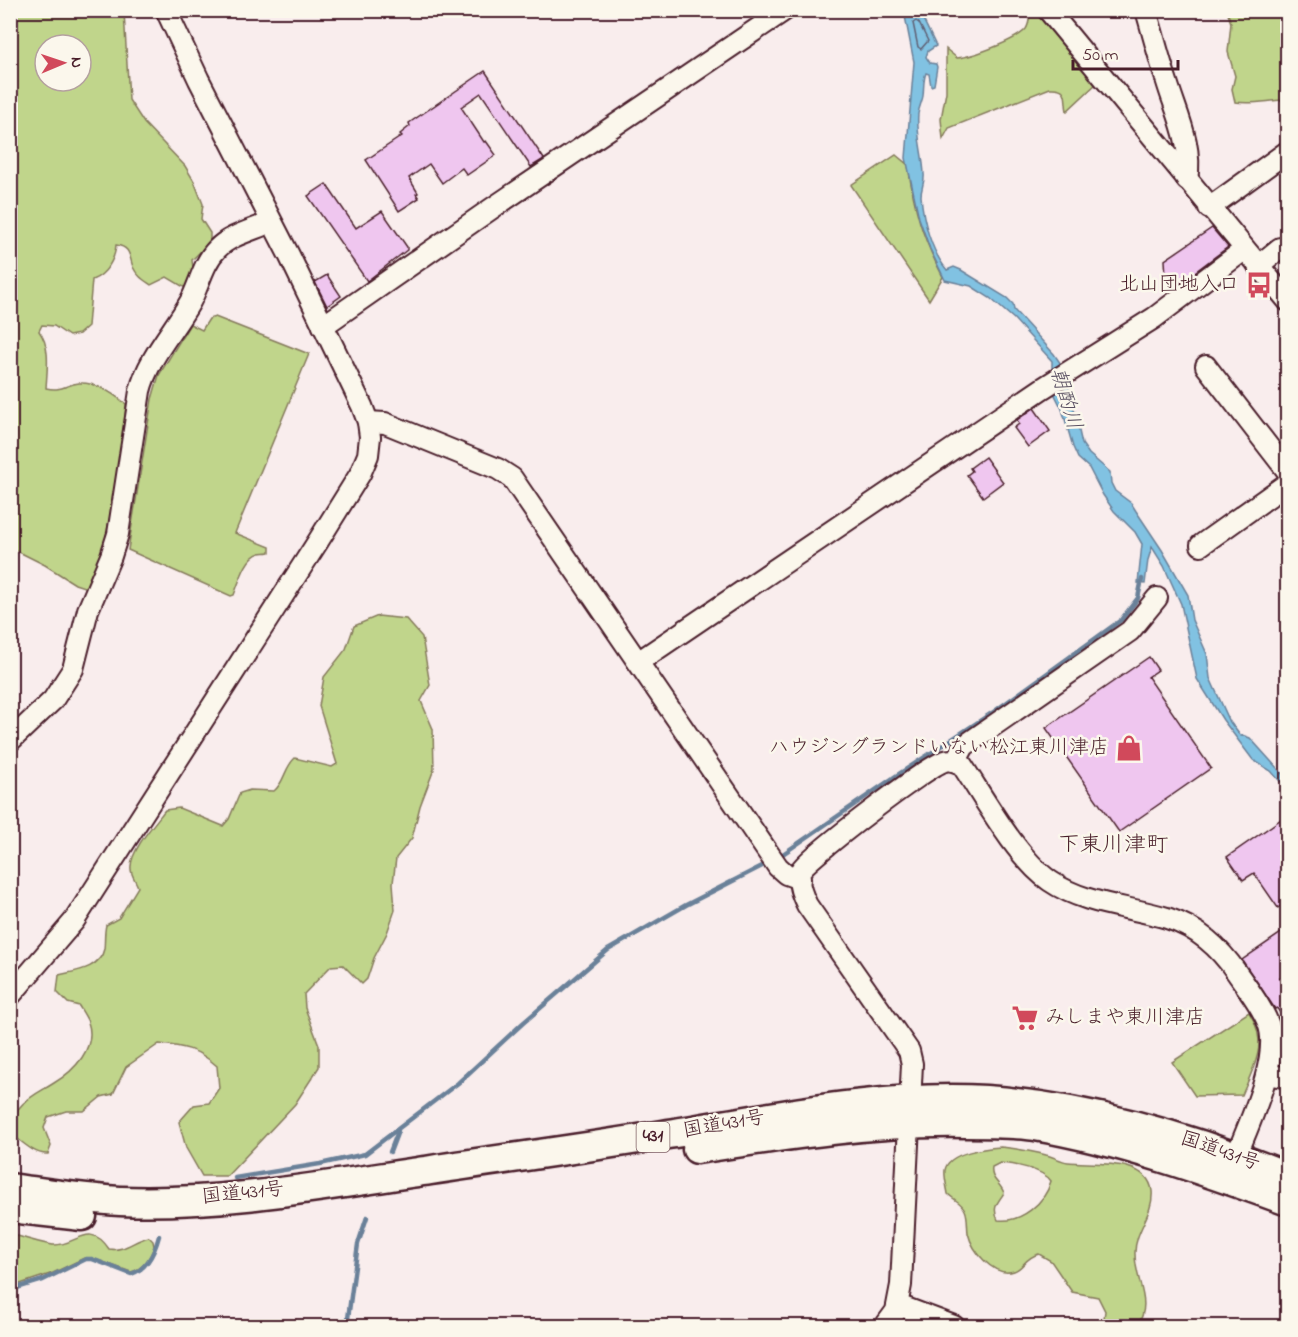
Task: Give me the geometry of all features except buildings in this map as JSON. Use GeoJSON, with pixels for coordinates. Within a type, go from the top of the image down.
{"type":"FeatureCollection","features":[{"type":"Feature","properties":{"kind":"highway","name":"国道431号"},"geometry":{"type":"LineString","coordinates":[[10,1188],[120,1200],[218,1198],[326,1185],[866,1104],[984,1123],[1033,1126],[1149,1152],[1287,1177]]}},
{"type":"Feature","properties":{"kind":"highway","name":"国道431号"},"geometry":{"type":"LineString","coordinates":[[10,1208],[60,1215],[121,1218],[218,1217],[329,1205],[774,1137],[909,1112]]}},
{"type":"Feature","properties":{"kind":"highway","name":"国道431号"},"geometry":{"type":"LineString","coordinates":[[1232,1167],[1287,1201]]}},
{"type":"Feature","properties":{"kind":"street"},"geometry":{"type":"LineString","coordinates":[[14,983],[74,921],[317,543],[360,474],[369,455],[368,422],[289,255],[166,10]]}},
{"type":"Feature","properties":{"kind":"street"},"geometry":{"type":"LineString","coordinates":[[323,326],[785,10]]}},
{"type":"Feature","properties":{"kind":"street"},"geometry":{"type":"LineString","coordinates":[[1048,10],[1287,301]]}},
{"type":"Feature","properties":{"kind":"street"},"geometry":{"type":"LineString","coordinates":[[1146,10],[1162,69],[1186,135],[1190,164],[1187,180]]}},
{"type":"Feature","properties":{"kind":"street"},"geometry":{"type":"LineString","coordinates":[[1209,208],[1287,151]]}},
{"type":"Feature","properties":{"kind":"street"},"geometry":{"type":"LineString","coordinates":[[10,741],[53,700],[73,669],[88,610],[118,534],[140,392],[147,369],[189,303],[216,249],[271,222]]}},
{"type":"Feature","properties":{"kind":"street"},"geometry":{"type":"LineString","coordinates":[[1258,266],[1280,248],[1287,248]]}},
{"type":"Feature","properties":{"kind":"street"},"geometry":{"type":"LineString","coordinates":[[638,662],[1043,388],[1154,318],[1244,250]]}},
{"type":"Feature","properties":{"kind":"street"},"geometry":{"type":"LineString","coordinates":[[1206,366],[1287,472]]}},
{"type":"Feature","properties":{"kind":"street"},"geometry":{"type":"LineString","coordinates":[[368,422],[385,423],[498,469],[512,478],[773,860],[786,874],[800,879]]}},
{"type":"Feature","properties":{"kind":"street"},"geometry":{"type":"LineString","coordinates":[[1201,545],[1287,483]]}},
{"type":"Feature","properties":{"kind":"street"},"geometry":{"type":"LineString","coordinates":[[956,761],[964,746],[1130,631],[1157,598]]}},
{"type":"Feature","properties":{"kind":"street"},"geometry":{"type":"LineString","coordinates":[[885,1326],[891,1321],[898,1305],[903,1258],[912,1064],[909,1051],[807,905],[801,892],[800,879],[801,870],[812,857],[882,803],[943,761],[956,761],[962,765],[1027,861],[1051,882],[1072,894],[1155,915],[1194,929],[1220,950],[1258,1003],[1268,1024],[1272,1052],[1267,1074],[1232,1167]]}},
{"type":"Feature","properties":{"kind":"street"},"geometry":{"type":"LineString","coordinates":[[1267,1074],[1287,1078]]}},
{"type":"Feature","properties":{"kind":"street"},"geometry":{"type":"LineString","coordinates":[[898,1305],[954,1326]]}},
{"type":"Feature","properties":{"kind":"green space"},"geometry":{"type":"Polygon","coordinates":[[[10,11],[124,11],[129,100],[144,123],[185,166],[194,181],[203,204],[201,219],[210,233],[210,242],[192,260],[194,276],[187,289],[167,277],[151,285],[137,273],[127,250],[116,245],[109,266],[92,280],[88,326],[79,334],[69,336],[54,326],[42,325],[39,331],[47,351],[46,388],[56,389],[79,383],[92,384],[126,404],[121,461],[102,556],[91,584],[84,587],[75,584],[45,565],[11,548],[10,11]]]}},
{"type":"Feature","properties":{"kind":"green space"},"geometry":{"type":"Polygon","coordinates":[[[1030,11],[1034,11],[1097,83],[1067,111],[1063,91],[1050,88],[949,128],[943,139],[941,119],[946,92],[946,49],[957,58],[973,55],[1004,43],[1026,29],[1030,11]]]}},
{"type":"Feature","properties":{"kind":"green space"},"geometry":{"type":"Polygon","coordinates":[[[1227,11],[1287,11],[1287,100],[1235,102],[1232,89],[1235,76],[1228,52],[1231,23],[1227,11]]]}},
{"type":"Feature","properties":{"kind":"green space"},"geometry":{"type":"Polygon","coordinates":[[[896,155],[908,165],[920,222],[943,277],[929,300],[851,185],[896,155]]]}},
{"type":"Feature","properties":{"kind":"green space"},"geometry":{"type":"Polygon","coordinates":[[[215,317],[309,354],[235,533],[270,547],[270,552],[255,555],[250,560],[234,595],[231,596],[128,550],[152,399],[159,375],[190,324],[202,330],[209,319],[215,317]]]}},
{"type":"Feature","properties":{"kind":"green space"},"geometry":{"type":"Polygon","coordinates":[[[378,616],[406,619],[422,637],[430,685],[421,701],[433,729],[434,769],[420,806],[412,838],[396,858],[393,883],[395,910],[367,979],[362,984],[343,965],[331,966],[304,994],[305,1008],[319,1045],[319,1067],[295,1104],[227,1176],[202,1176],[186,1148],[179,1122],[194,1105],[209,1103],[219,1088],[217,1066],[190,1049],[159,1044],[126,1067],[113,1094],[101,1097],[84,1111],[66,1111],[48,1117],[44,1128],[51,1146],[48,1154],[29,1148],[13,1135],[17,1111],[31,1097],[69,1072],[82,1058],[89,1041],[88,1022],[79,1006],[68,1003],[57,992],[59,975],[86,968],[102,956],[106,925],[119,918],[138,887],[131,871],[131,862],[144,838],[165,810],[179,808],[223,826],[229,819],[240,793],[250,790],[274,791],[295,758],[332,767],[337,764],[319,706],[324,677],[346,649],[354,626],[378,616]]]}},
{"type":"Feature","properties":{"kind":"green space"},"geometry":{"type":"Polygon","coordinates":[[[1249,1012],[1255,1023],[1259,1044],[1255,1063],[1242,1095],[1195,1096],[1172,1062],[1249,1012]]]}},
{"type":"Feature","properties":{"kind":"green space"},"geometry":{"type":"Polygon","coordinates":[[[1279,1017],[1287,1029],[1287,1065],[1281,1058],[1281,1035],[1276,1020],[1279,1017]]]}},
{"type":"Feature","properties":{"kind":"green space"},"geometry":{"type":"Polygon","coordinates":[[[1001,1147],[1035,1152],[1068,1162],[1117,1165],[1130,1168],[1148,1180],[1152,1199],[1135,1252],[1135,1262],[1144,1299],[1142,1317],[1137,1326],[1103,1326],[1105,1311],[1098,1297],[1072,1292],[1051,1261],[1039,1254],[1030,1258],[1017,1270],[1006,1272],[991,1267],[979,1254],[970,1240],[964,1208],[948,1194],[945,1170],[953,1159],[960,1155],[1001,1147]],[[1000,1163],[992,1167],[994,1178],[1004,1193],[995,1209],[998,1220],[1007,1220],[1023,1215],[1038,1204],[1051,1181],[1035,1170],[1000,1163]]]}},
{"type":"Feature","properties":{"kind":"green space"},"geometry":{"type":"Polygon","coordinates":[[[11,1234],[53,1245],[61,1245],[82,1236],[95,1236],[102,1240],[109,1249],[124,1247],[149,1237],[154,1246],[146,1262],[131,1272],[92,1258],[84,1258],[53,1273],[11,1287],[11,1234]]]}},
{"type":"Feature","properties":{"kind":"water","name":"朝酌川"},"geometry":{"type":"Polygon","coordinates":[[[904,11],[919,11],[936,46],[928,51],[926,57],[937,67],[934,85],[931,86],[929,74],[926,73],[918,122],[924,177],[921,193],[922,205],[936,254],[947,270],[954,267],[961,270],[1007,298],[1013,304],[1014,310],[1054,354],[1065,370],[1082,444],[1089,454],[1110,472],[1111,483],[1115,491],[1131,503],[1188,595],[1192,620],[1207,654],[1210,678],[1230,722],[1239,734],[1250,738],[1287,779],[1287,789],[1271,771],[1253,760],[1223,720],[1197,679],[1181,604],[1164,566],[1152,547],[1145,584],[1138,583],[1142,544],[1135,532],[1114,511],[1089,468],[1078,458],[1062,409],[1052,389],[1052,361],[1014,319],[990,298],[971,286],[945,280],[930,249],[919,218],[906,158],[914,62],[904,11]]]}},
{"type":"Feature","properties":{"kind":"waterway"},"geometry":{"type":"LineString","coordinates":[[777,858],[992,713],[1121,620],[1138,598],[1142,579]]}},
{"type":"Feature","properties":{"kind":"waterway"},"geometry":{"type":"LineString","coordinates":[[235,1178],[365,1154],[458,1083],[608,950],[686,905],[770,862]]}},
{"type":"Feature","properties":{"kind":"waterway"},"geometry":{"type":"LineString","coordinates":[[390,1152],[398,1131]]}},
{"type":"Feature","properties":{"kind":"waterway"},"geometry":{"type":"LineString","coordinates":[[347,1326],[358,1244],[367,1217]]}},
{"type":"Feature","properties":{"kind":"waterway"},"geometry":{"type":"LineString","coordinates":[[10,1290],[43,1280],[86,1259],[92,1259],[131,1274],[137,1272],[153,1253],[159,1236]]}},
{"type":"Feature","properties":{"kind":"place","name":"北山団地入口"},"geometry":{"type":"Point","coordinates":[1259,285]}},
{"type":"Feature","properties":{"kind":"place","name":"ハウジングランドいない松江東川津店"},"geometry":{"type":"Point","coordinates":[1129,748]}},
{"type":"Feature","properties":{"kind":"place","name":"みしまや東川津店"},"geometry":{"type":"Point","coordinates":[1025,1018]}},
{"type":"Feature","properties":{"kind":"district","name":"下東川津町"},"geometry":{"type":"Point","coordinates":[1113,846]}}]}
